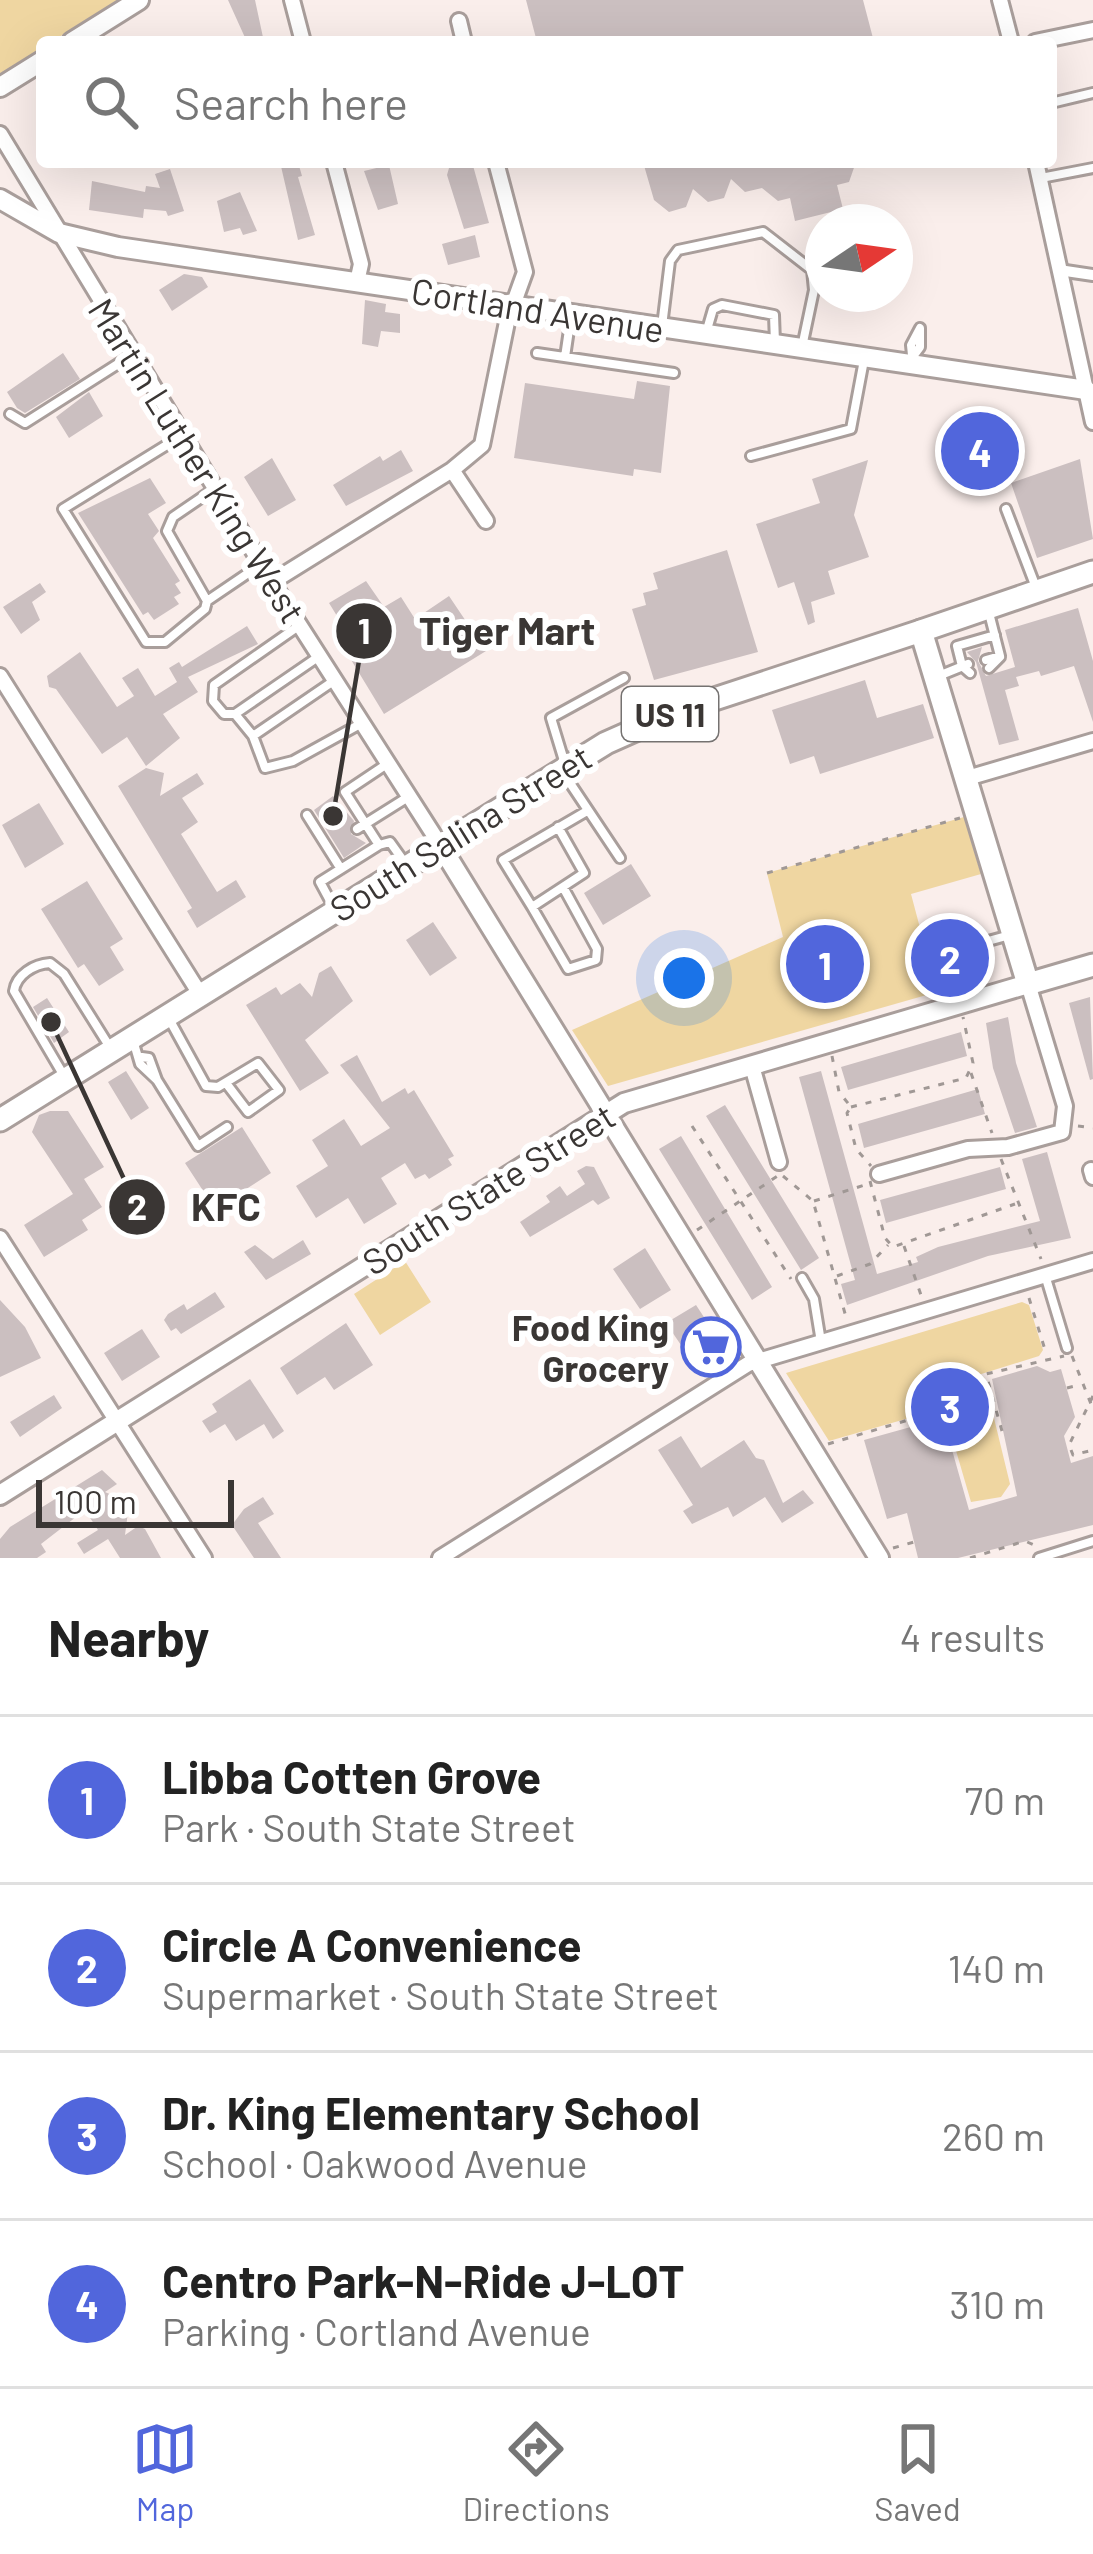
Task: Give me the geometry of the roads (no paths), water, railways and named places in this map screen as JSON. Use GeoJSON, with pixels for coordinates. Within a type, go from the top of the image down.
{"type":"FeatureCollection","features":[{"type":"Feature","properties":{"kind":"main road","name":"South Salina Street"},"geometry":{"type":"LineString","coordinates":[[0,1120],[66,1078],[128,1048],[167,1015],[563,766],[678,711],[1092,576]]}},
{"type":"Feature","properties":{"kind":"main road"},"geometry":{"type":"LineString","coordinates":[[921,631],[1028,984]]}},
{"type":"Feature","properties":{"kind":"main road","name":"South State Street"},"geometry":{"type":"LineString","coordinates":[[1028,984],[1093,965]]}},
{"type":"Feature","properties":{"kind":"street"},"geometry":{"type":"LineString","coordinates":[[82,36],[139,0]]}},
{"type":"Feature","properties":{"kind":"street"},"geometry":{"type":"LineString","coordinates":[[292,0],[301,36]]}},
{"type":"Feature","properties":{"kind":"street"},"geometry":{"type":"LineString","coordinates":[[1000,0],[1009,36]]}},
{"type":"Feature","properties":{"kind":"street"},"geometry":{"type":"LineString","coordinates":[[459,21],[463,36]]}},
{"type":"Feature","properties":{"kind":"street"},"geometry":{"type":"LineString","coordinates":[[1057,37],[1093,30]]}},
{"type":"Feature","properties":{"kind":"street"},"geometry":{"type":"LineString","coordinates":[[0,87],[36,65]]}},
{"type":"Feature","properties":{"kind":"street","name":"Martin Luther King West"},"geometry":{"type":"LineString","coordinates":[[0,134],[272,582],[440,843]]}},
{"type":"Feature","properties":{"kind":"street"},"geometry":{"type":"LineString","coordinates":[[336,168],[361,264],[357,282]]}},
{"type":"Feature","properties":{"kind":"street"},"geometry":{"type":"LineString","coordinates":[[272,582],[472,457],[488,434],[507,322],[525,272],[498,168]]}},
{"type":"Feature","properties":{"kind":"street"},"geometry":{"type":"LineString","coordinates":[[1038,170],[1093,422]]}},
{"type":"Feature","properties":{"kind":"street","name":"Cortland Avenue"},"geometry":{"type":"LineString","coordinates":[[0,199],[59,233],[118,247],[865,359],[913,361],[1089,391]]}},
{"type":"Feature","properties":{"kind":"street"},"geometry":{"type":"LineString","coordinates":[[1059,270],[1093,275]]}},
{"type":"Feature","properties":{"kind":"street"},"geometry":{"type":"LineString","coordinates":[[452,470],[486,520]]}},
{"type":"Feature","properties":{"kind":"street"},"geometry":{"type":"LineString","coordinates":[[0,676],[200,994]]}},
{"type":"Feature","properties":{"kind":"street"},"geometry":{"type":"LineString","coordinates":[[964,779],[1093,741]]}},
{"type":"Feature","properties":{"kind":"street"},"geometry":{"type":"LineString","coordinates":[[440,843],[877,1554]]}},
{"type":"Feature","properties":{"kind":"street"},"geometry":{"type":"LineString","coordinates":[[875,1176],[968,1149],[997,1149],[1062,1132],[1064,1106],[1028,984]]}},
{"type":"Feature","properties":{"kind":"street","name":"South State Street"},"geometry":{"type":"LineString","coordinates":[[0,1495],[605,1113],[1028,984]]}},
{"type":"Feature","properties":{"kind":"street"},"geometry":{"type":"LineString","coordinates":[[752,1066],[780,1168]]}},
{"type":"Feature","properties":{"kind":"street"},"geometry":{"type":"LineString","coordinates":[[0,1238],[204,1558]]}},
{"type":"Feature","properties":{"kind":"street"},"geometry":{"type":"LineString","coordinates":[[440,1558],[758,1361],[1093,1261]]}},
{"type":"Feature","properties":{"kind":"lane"},"geometry":{"type":"LineString","coordinates":[[1057,101],[1093,92]]}},
{"type":"Feature","properties":{"kind":"lane"},"geometry":{"type":"LineString","coordinates":[[1038,170],[1093,168]]}},
{"type":"Feature","properties":{"kind":"lane"},"geometry":{"type":"LineString","coordinates":[[662,328],[670,261],[677,250],[763,232],[812,270],[814,290],[802,349]]}},
{"type":"Feature","properties":{"kind":"lane"},"geometry":{"type":"LineString","coordinates":[[706,334],[713,309],[722,304],[774,315],[775,345]]}},
{"type":"Feature","properties":{"kind":"lane"},"geometry":{"type":"LineString","coordinates":[[565,357],[572,314]]}},
{"type":"Feature","properties":{"kind":"lane"},"geometry":{"type":"LineString","coordinates":[[913,361],[920,347],[920,326]]}},
{"type":"Feature","properties":{"kind":"lane"},"geometry":{"type":"LineString","coordinates":[[537,353],[674,373]]}},
{"type":"Feature","properties":{"kind":"lane"},"geometry":{"type":"LineString","coordinates":[[10,414],[25,423],[133,354]]}},
{"type":"Feature","properties":{"kind":"lane"},"geometry":{"type":"LineString","coordinates":[[751,456],[851,429],[865,359]]}},
{"type":"Feature","properties":{"kind":"lane"},"geometry":{"type":"LineString","coordinates":[[183,435],[63,509],[146,642],[165,642],[198,618],[207,601],[261,564]]}},
{"type":"Feature","properties":{"kind":"lane"},"geometry":{"type":"LineString","coordinates":[[207,601],[167,531],[173,517],[215,488]]}},
{"type":"Feature","properties":{"kind":"lane"},"geometry":{"type":"LineString","coordinates":[[1006,509],[1037,591]]}},
{"type":"Feature","properties":{"kind":"lane"},"geometry":{"type":"LineString","coordinates":[[987,664],[1000,656],[988,608]]}},
{"type":"Feature","properties":{"kind":"lane"},"geometry":{"type":"LineString","coordinates":[[300,625],[214,685],[213,701],[224,714],[235,714],[320,656]]}},
{"type":"Feature","properties":{"kind":"lane"},"geometry":{"type":"LineString","coordinates":[[936,677],[967,668],[957,646],[994,635]]}},
{"type":"Feature","properties":{"kind":"lane"},"geometry":{"type":"LineString","coordinates":[[620,858],[563,766],[551,718],[623,678]]}},
{"type":"Feature","properties":{"kind":"lane"},"geometry":{"type":"LineString","coordinates":[[253,736],[335,680]]}},
{"type":"Feature","properties":{"kind":"lane"},"geometry":{"type":"LineString","coordinates":[[235,714],[253,736],[265,768],[293,761],[363,723]]}},
{"type":"Feature","properties":{"kind":"lane"},"geometry":{"type":"LineString","coordinates":[[380,845],[364,831],[345,792],[388,764]]}},
{"type":"Feature","properties":{"kind":"lane"},"geometry":{"type":"LineString","coordinates":[[364,831],[409,796]]}},
{"type":"Feature","properties":{"kind":"lane"},"geometry":{"type":"LineString","coordinates":[[563,886],[597,949],[596,961],[568,969],[503,860],[587,811]]}},
{"type":"Feature","properties":{"kind":"lane"},"geometry":{"type":"LineString","coordinates":[[307,815],[341,869]]}},
{"type":"Feature","properties":{"kind":"lane"},"geometry":{"type":"LineString","coordinates":[[532,907],[584,873],[558,827]]}},
{"type":"Feature","properties":{"kind":"lane"},"geometry":{"type":"LineString","coordinates":[[335,909],[320,882],[390,842],[406,865]]}},
{"type":"Feature","properties":{"kind":"lane"},"geometry":{"type":"LineString","coordinates":[[945,982],[977,974],[970,946],[1012,934]]}},
{"type":"Feature","properties":{"kind":"lane"},"geometry":{"type":"LineString","coordinates":[[66,1078],[14,991],[18,978],[50,963],[128,1048],[149,1078],[157,1080],[198,1146],[227,1127]]}},
{"type":"Feature","properties":{"kind":"lane"},"geometry":{"type":"LineString","coordinates":[[966,976],[966,1002]]}},
{"type":"Feature","properties":{"kind":"lane"},"geometry":{"type":"LineString","coordinates":[[167,1015],[200,1080],[210,1088],[262,1064],[279,1090],[248,1112],[226,1083]]}},
{"type":"Feature","properties":{"kind":"lane"},"geometry":{"type":"LineString","coordinates":[[1045,1275],[1067,1348]]}},
{"type":"Feature","properties":{"kind":"lane"},"geometry":{"type":"LineString","coordinates":[[802,1278],[814,1299],[821,1342]]}},
{"type":"Feature","properties":{"kind":"lane"},"geometry":{"type":"LineString","coordinates":[[1039,1558],[1093,1541]]}},
{"type":"Feature","properties":{"kind":"place","name":"Centro Park-N-Ride J-LOT"},"geometry":{"type":"Point","coordinates":[980,451]}},
{"type":"Feature","properties":{"kind":"place","name":"Tiger Mart"},"geometry":{"type":"Point","coordinates":[333,816]}},
{"type":"Feature","properties":{"kind":"place","name":"Circle A Convenience"},"geometry":{"type":"Point","coordinates":[950,958]}},
{"type":"Feature","properties":{"kind":"place","name":"Libba Cotten Grove"},"geometry":{"type":"Point","coordinates":[825,964]}},
{"type":"Feature","properties":{"kind":"place","name":"KFC"},"geometry":{"type":"Point","coordinates":[51,1022]}},
{"type":"Feature","properties":{"kind":"place","name":"Food King Grocery"},"geometry":{"type":"Point","coordinates":[711,1347]}},
{"type":"Feature","properties":{"kind":"place","name":"Dr. King Elementary School"},"geometry":{"type":"Point","coordinates":[950,1407]}}]}
